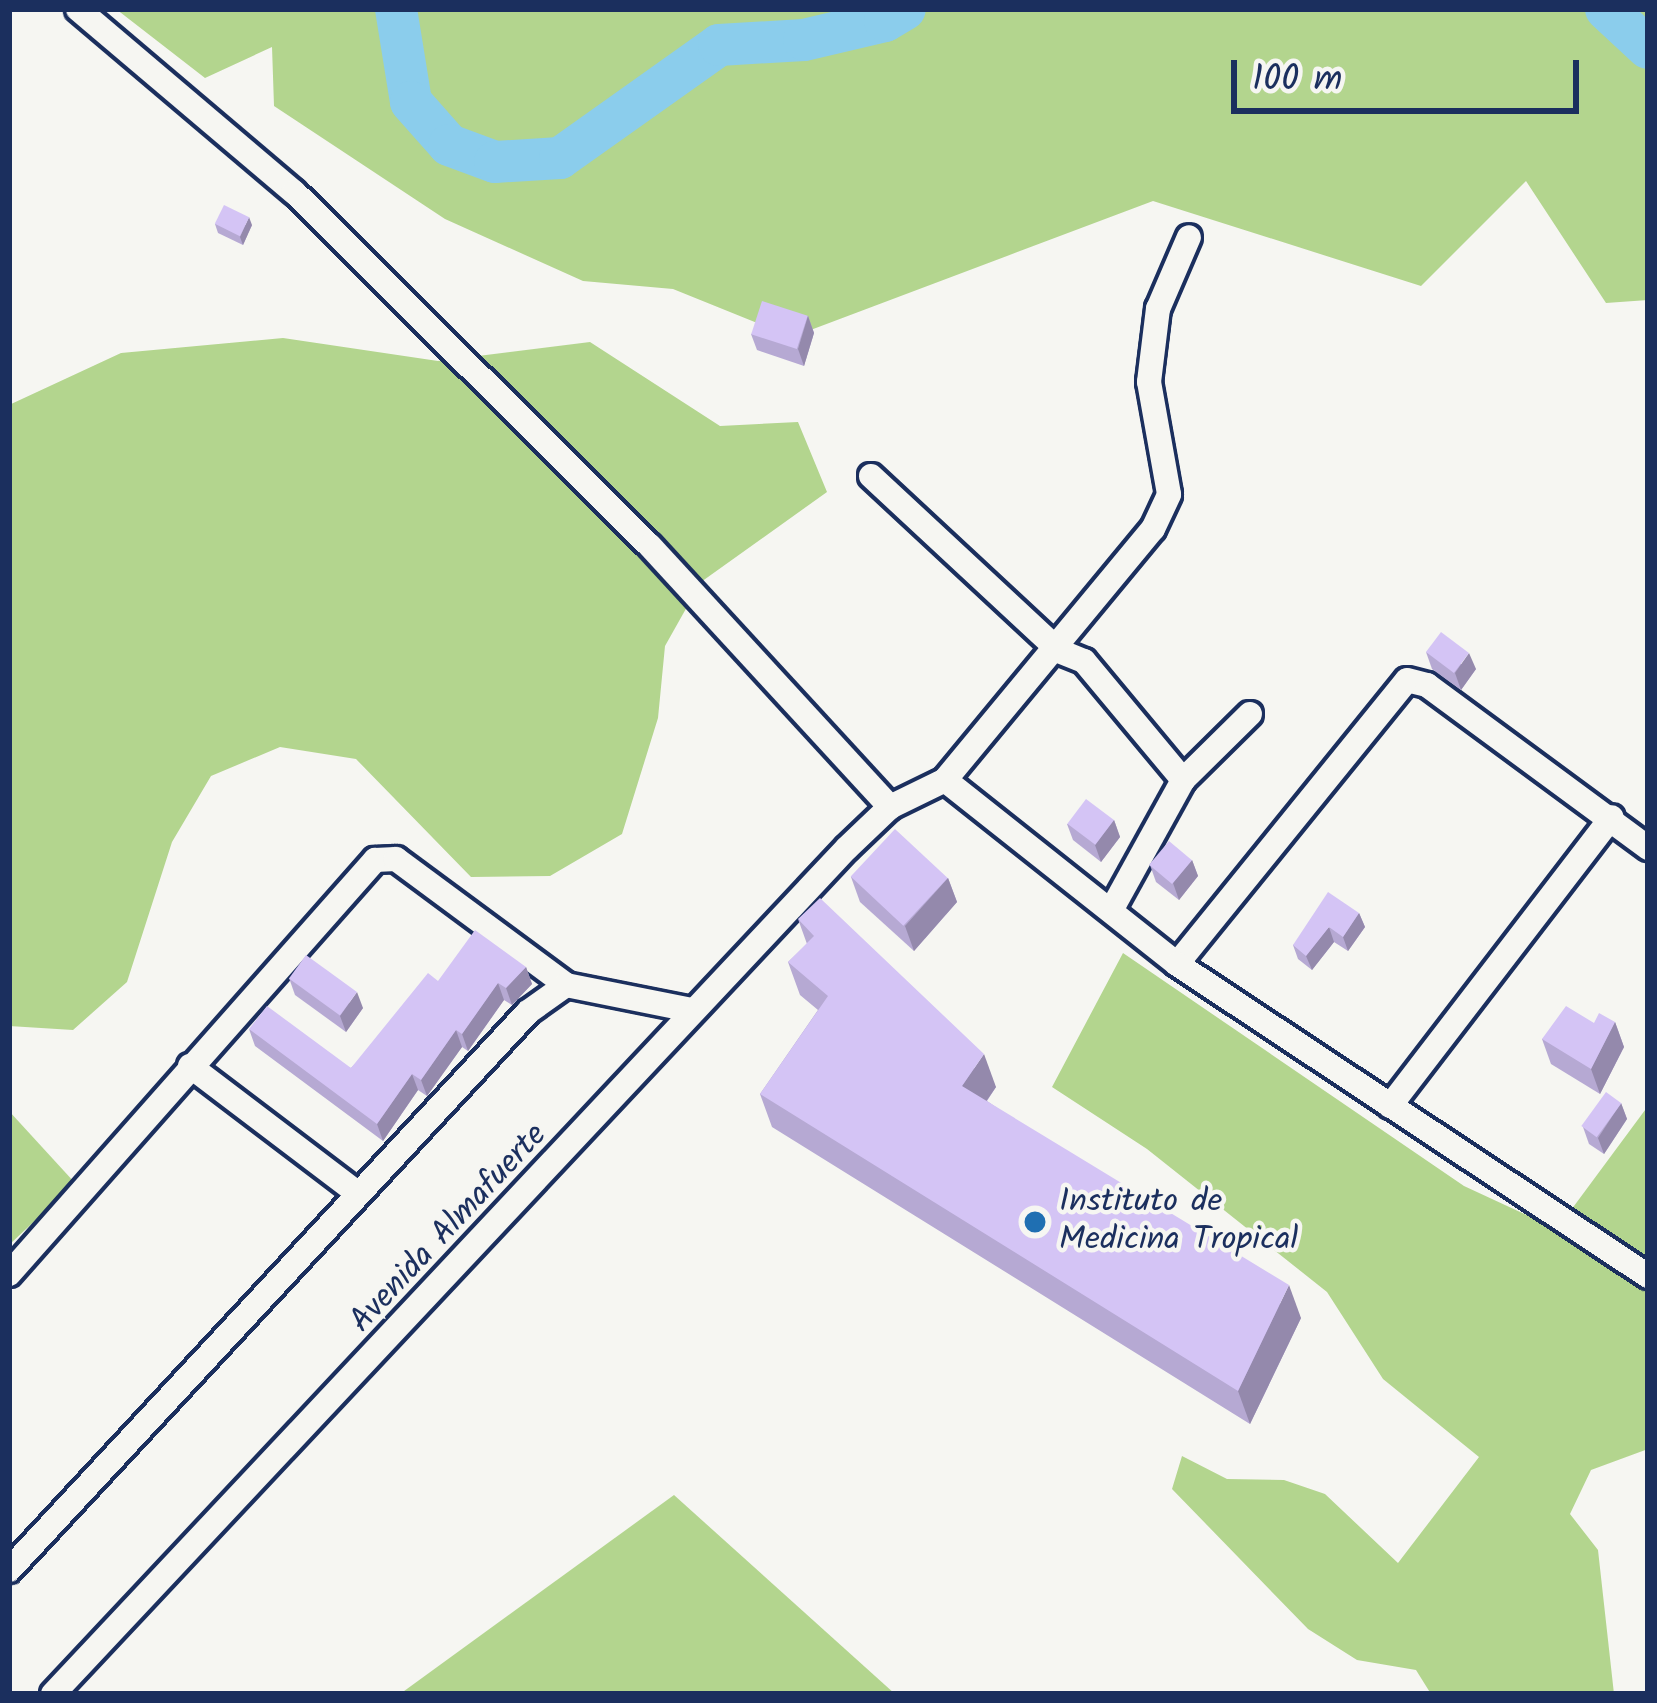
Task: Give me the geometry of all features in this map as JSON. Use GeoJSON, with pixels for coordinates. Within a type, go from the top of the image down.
{"type":"FeatureCollection","features":[{"type":"Feature","properties":{"kind":"street"},"geometry":{"type":"LineString","coordinates":[[78,9],[295,192],[650,546],[890,807]]}},
{"type":"Feature","properties":{"kind":"street"},"geometry":{"type":"LineString","coordinates":[[1189,237],[1158,309],[1149,382],[1168,494],[1153,529],[1059,651],[945,780],[1113,907],[1177,964],[1648,1276]]}},
{"type":"Feature","properties":{"kind":"street"},"geometry":{"type":"LineString","coordinates":[[871,476],[1059,651],[1084,661],[1183,779]]}},
{"type":"Feature","properties":{"kind":"street"},"geometry":{"type":"LineString","coordinates":[[1177,964],[1408,680],[1427,685],[1648,848]]}},
{"type":"Feature","properties":{"kind":"street"},"geometry":{"type":"LineString","coordinates":[[1113,907],[1183,779],[1250,714]]}},
{"type":"Feature","properties":{"kind":"street","name":"Avenida Almafuerte"},"geometry":{"type":"LineString","coordinates":[[52,1694],[571,1149],[691,1010],[890,807],[945,780]]}},
{"type":"Feature","properties":{"kind":"street"},"geometry":{"type":"LineString","coordinates":[[1390,1106],[1612,817]]}},
{"type":"Feature","properties":{"kind":"street"},"geometry":{"type":"LineString","coordinates":[[9,1274],[375,860],[396,859],[566,985],[691,1010]]}},
{"type":"Feature","properties":{"kind":"street"},"geometry":{"type":"LineString","coordinates":[[9,1570],[356,1192],[528,1012],[566,985]]}},
{"type":"Feature","properties":{"kind":"street"},"geometry":{"type":"LineString","coordinates":[[190,1066],[356,1192]]}},
{"type":"Feature","properties":{"kind":"green space"},"geometry":{"type":"Polygon","coordinates":[[[116,9],[1648,9],[1648,300],[1606,303],[1526,181],[1421,286],[1153,201],[792,337],[673,289],[583,281],[445,219],[274,106],[272,47],[205,78],[116,9]]]}},
{"type":"Feature","properties":{"kind":"green space"},"geometry":{"type":"Polygon","coordinates":[[[283,338],[438,361],[590,342],[720,426],[798,422],[827,492],[701,582],[665,646],[658,718],[622,834],[550,876],[471,877],[356,759],[280,747],[211,776],[172,842],[127,982],[73,1030],[9,1026],[9,405],[121,353],[283,338]]]}},
{"type":"Feature","properties":{"kind":"green space"},"geometry":{"type":"Polygon","coordinates":[[[1123,953],[1464,1186],[1557,1229],[1648,1106],[1648,1449],[1591,1470],[1570,1514],[1598,1550],[1614,1694],[1431,1694],[1416,1670],[1357,1660],[1308,1629],[1172,1489],[1182,1456],[1227,1479],[1284,1480],[1325,1494],[1398,1563],[1479,1457],[1383,1379],[1327,1292],[1147,1149],[1052,1087],[1123,953]]]}},
{"type":"Feature","properties":{"kind":"green space"},"geometry":{"type":"Polygon","coordinates":[[[9,1111],[75,1183],[9,1245],[9,1111]]]}},
{"type":"Feature","properties":{"kind":"green space"},"geometry":{"type":"Polygon","coordinates":[[[674,1495],[895,1694],[400,1694],[674,1495]]]}},
{"type":"Feature","properties":{"kind":"building"},"geometry":{"type":"Polygon","coordinates":[[[224,205],[249,217],[240,236],[215,224],[224,205]]]}},
{"type":"Feature","properties":{"kind":"building"},"geometry":{"type":"Polygon","coordinates":[[[762,301],[808,316],[797,349],[751,334],[762,301]]]}},
{"type":"Feature","properties":{"kind":"building"},"geometry":{"type":"Polygon","coordinates":[[[1441,632],[1469,653],[1454,673],[1426,652],[1441,632]]]}},
{"type":"Feature","properties":{"kind":"building"},"geometry":{"type":"Polygon","coordinates":[[[1086,799],[1114,820],[1095,845],[1067,824],[1086,799]]]}},
{"type":"Feature","properties":{"kind":"building"},"geometry":{"type":"Polygon","coordinates":[[[895,829],[948,878],[903,926],[851,877],[895,829]]]}},
{"type":"Feature","properties":{"kind":"building"},"geometry":{"type":"Polygon","coordinates":[[[1169,841],[1192,860],[1172,884],[1149,865],[1169,841]]]}},
{"type":"Feature","properties":{"kind":"building"},"geometry":{"type":"Polygon","coordinates":[[[1328,892],[1359,913],[1343,937],[1329,927],[1306,956],[1293,945],[1328,892]]]}},
{"type":"Feature","properties":{"kind":"building","name":"Instituto de Medicina Tropical"},"geometry":{"type":"Polygon","coordinates":[[[820,898],[984,1054],[962,1086],[1289,1285],[1238,1391],[760,1094],[828,996],[788,962],[814,936],[798,919],[820,898]]]}},
{"type":"Feature","properties":{"kind":"building"},"geometry":{"type":"Polygon","coordinates":[[[475,930],[526,967],[506,988],[498,983],[462,1034],[456,1030],[421,1080],[412,1074],[377,1124],[249,1029],[267,1006],[351,1068],[428,973],[438,981],[475,930]]]}},
{"type":"Feature","properties":{"kind":"building"},"geometry":{"type":"Polygon","coordinates":[[[306,955],[357,992],[340,1015],[289,978],[306,955]]]}},
{"type":"Feature","properties":{"kind":"building"},"geometry":{"type":"Polygon","coordinates":[[[1566,1006],[1594,1023],[1599,1013],[1615,1022],[1591,1069],[1542,1039],[1566,1006]]]}},
{"type":"Feature","properties":{"kind":"building"},"geometry":{"type":"Polygon","coordinates":[[[1606,1092],[1621,1103],[1597,1137],[1581,1126],[1606,1092]]]}},
{"type":"Feature","properties":{"kind":"waterway"},"geometry":{"type":"LineString","coordinates":[[396,9],[411,102],[449,145],[495,162],[560,158],[719,45],[804,40],[885,21],[905,9]]}},
{"type":"Feature","properties":{"kind":"waterway"},"geometry":{"type":"LineString","coordinates":[[1606,9],[1648,48]]}},
{"type":"Feature","properties":{"kind":"place","name":"Instituto de Medicina Tropical"},"geometry":{"type":"Point","coordinates":[1035,1222]}}]}
